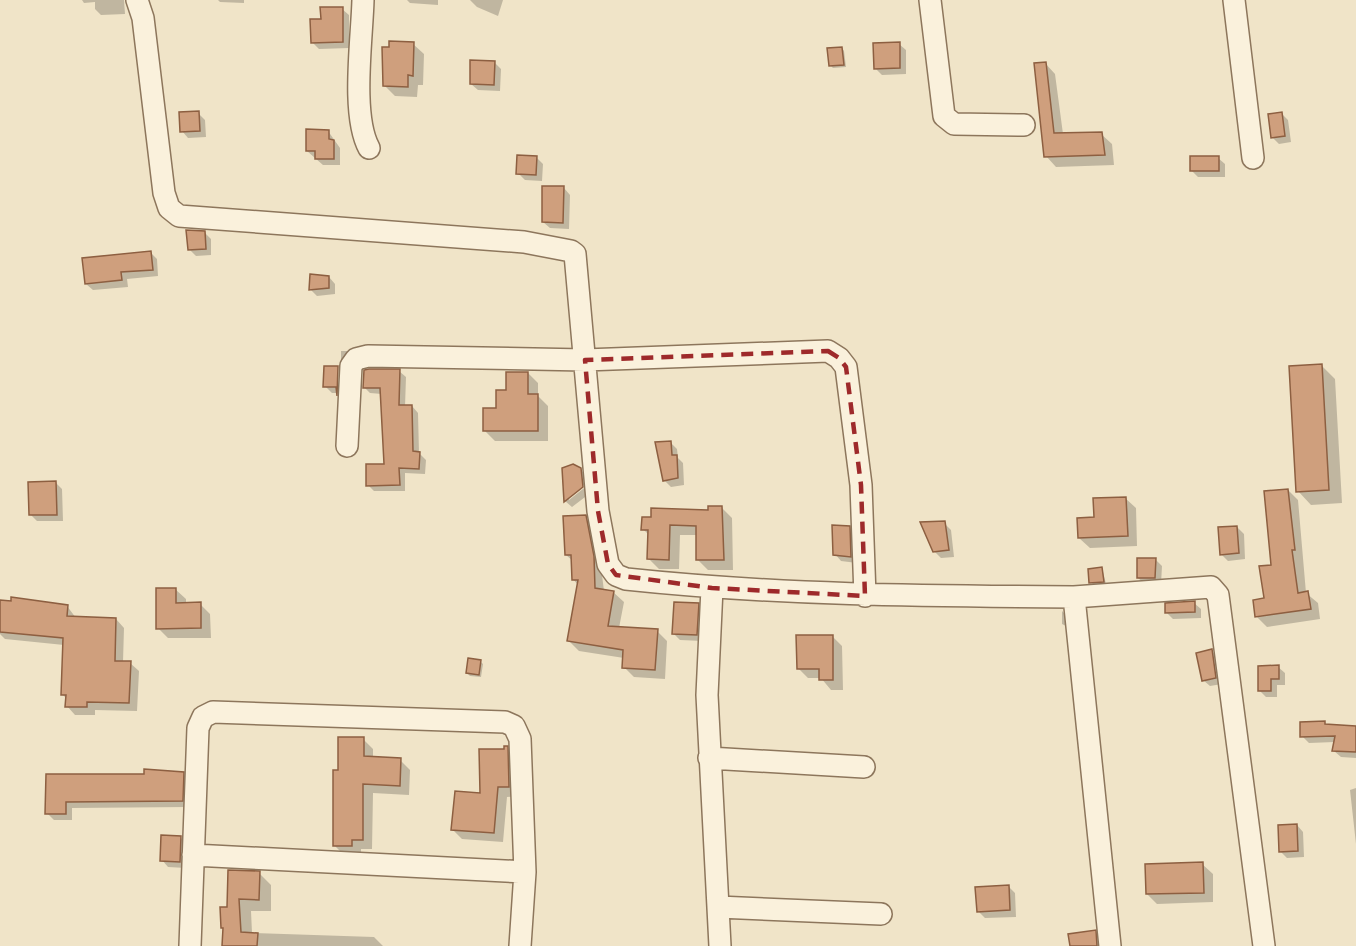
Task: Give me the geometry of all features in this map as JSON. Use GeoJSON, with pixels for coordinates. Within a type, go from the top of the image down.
{"type":"FeatureCollection","features":[{"type":"Feature","properties":{"kind":"street"},"geometry":{"type":"LineString","coordinates":[[137,0],[143,18],[164,194],[169,208],[179,216],[524,242],[571,251],[576,260],[598,511],[608,564],[616,575],[626,579],[712,588],[865,596],[1074,597],[1211,587],[1215,589],[1264,946]]}},
{"type":"Feature","properties":{"kind":"street"},"geometry":{"type":"LineString","coordinates":[[363,0],[360,102],[362,134],[369,148]]}},
{"type":"Feature","properties":{"kind":"street"},"geometry":{"type":"LineString","coordinates":[[930,0],[944,116],[947,121],[954,124],[1024,125]]}},
{"type":"Feature","properties":{"kind":"street"},"geometry":{"type":"LineString","coordinates":[[1234,0],[1253,158]]}},
{"type":"Feature","properties":{"kind":"street"},"geometry":{"type":"LineString","coordinates":[[347,446],[351,366],[356,359],[368,356],[585,360],[828,351],[839,358],[846,367],[861,486],[865,596]]}},
{"type":"Feature","properties":{"kind":"street"},"geometry":{"type":"LineString","coordinates":[[712,588],[707,696],[720,946]]}},
{"type":"Feature","properties":{"kind":"street"},"geometry":{"type":"LineString","coordinates":[[1074,597],[1110,946]]}},
{"type":"Feature","properties":{"kind":"street"},"geometry":{"type":"LineString","coordinates":[[190,946],[198,728],[203,717],[213,712],[505,722],[514,726],[520,739],[525,872],[520,946]]}},
{"type":"Feature","properties":{"kind":"street"},"geometry":{"type":"LineString","coordinates":[[709,758],[864,766]]}},
{"type":"Feature","properties":{"kind":"street"},"geometry":{"type":"LineString","coordinates":[[193,855],[525,872]]}},
{"type":"Feature","properties":{"kind":"street"},"geometry":{"type":"LineString","coordinates":[[718,907],[881,914]]}},
{"type":"Feature","properties":{"kind":"highlighted area"},"geometry":{"type":"Polygon","coordinates":[[[828,351],[839,358],[846,367],[861,485],[865,596],[712,588],[616,575],[608,564],[598,511],[585,360],[828,351]]]}},
{"type":"Feature","properties":{"kind":"building"},"geometry":{"type":"Polygon","coordinates":[[[320,7],[343,7],[343,42],[311,43],[310,19],[321,19],[320,7]]]}},
{"type":"Feature","properties":{"kind":"building"},"geometry":{"type":"Polygon","coordinates":[[[389,41],[414,42],[413,76],[408,75],[408,87],[383,86],[382,47],[389,47],[389,41]]]}},
{"type":"Feature","properties":{"kind":"building"},"geometry":{"type":"Polygon","coordinates":[[[900,42],[900,68],[874,69],[873,43],[900,42]]]}},
{"type":"Feature","properties":{"kind":"building"},"geometry":{"type":"Polygon","coordinates":[[[842,47],[844,65],[829,66],[827,48],[842,47]]]}},
{"type":"Feature","properties":{"kind":"building"},"geometry":{"type":"Polygon","coordinates":[[[470,60],[495,61],[494,85],[470,84],[470,60]]]}},
{"type":"Feature","properties":{"kind":"building"},"geometry":{"type":"Polygon","coordinates":[[[1046,62],[1054,133],[1102,132],[1105,155],[1044,157],[1034,63],[1046,62]]]}},
{"type":"Feature","properties":{"kind":"building"},"geometry":{"type":"Polygon","coordinates":[[[199,111],[200,131],[180,132],[179,112],[199,111]]]}},
{"type":"Feature","properties":{"kind":"building"},"geometry":{"type":"Polygon","coordinates":[[[1282,112],[1285,136],[1271,138],[1268,114],[1282,112]]]}},
{"type":"Feature","properties":{"kind":"building"},"geometry":{"type":"Polygon","coordinates":[[[306,129],[329,130],[329,139],[334,140],[334,159],[315,159],[315,151],[306,151],[306,129]]]}},
{"type":"Feature","properties":{"kind":"building"},"geometry":{"type":"Polygon","coordinates":[[[517,155],[537,156],[536,175],[516,174],[517,155]]]}},
{"type":"Feature","properties":{"kind":"building"},"geometry":{"type":"Polygon","coordinates":[[[1190,156],[1219,156],[1219,171],[1190,171],[1190,156]]]}},
{"type":"Feature","properties":{"kind":"building"},"geometry":{"type":"Polygon","coordinates":[[[542,186],[564,186],[563,223],[542,222],[542,186]]]}},
{"type":"Feature","properties":{"kind":"building"},"geometry":{"type":"Polygon","coordinates":[[[186,230],[205,231],[206,249],[188,250],[186,230]]]}},
{"type":"Feature","properties":{"kind":"building"},"geometry":{"type":"Polygon","coordinates":[[[151,251],[153,270],[121,272],[122,280],[85,284],[82,258],[151,251]]]}},
{"type":"Feature","properties":{"kind":"building"},"geometry":{"type":"Polygon","coordinates":[[[310,274],[329,276],[329,288],[309,290],[310,274]]]}},
{"type":"Feature","properties":{"kind":"building"},"geometry":{"type":"Polygon","coordinates":[[[1322,364],[1329,490],[1296,492],[1289,366],[1322,364]]]}},
{"type":"Feature","properties":{"kind":"building"},"geometry":{"type":"Polygon","coordinates":[[[324,366],[338,366],[337,396],[336,387],[323,387],[324,366]]]}},
{"type":"Feature","properties":{"kind":"building"},"geometry":{"type":"Polygon","coordinates":[[[400,369],[399,405],[412,405],[413,451],[420,452],[419,469],[399,468],[400,485],[366,486],[366,464],[384,464],[380,388],[363,388],[364,370],[400,369]]]}},
{"type":"Feature","properties":{"kind":"building"},"geometry":{"type":"Polygon","coordinates":[[[506,372],[528,372],[528,394],[538,394],[538,431],[483,431],[483,408],[496,408],[496,390],[506,390],[506,372]]]}},
{"type":"Feature","properties":{"kind":"building"},"geometry":{"type":"Polygon","coordinates":[[[671,441],[672,455],[677,455],[678,478],[663,481],[655,442],[671,441]]]}},
{"type":"Feature","properties":{"kind":"building"},"geometry":{"type":"Polygon","coordinates":[[[573,464],[581,468],[583,487],[564,502],[562,468],[573,464]]]}},
{"type":"Feature","properties":{"kind":"building"},"geometry":{"type":"Polygon","coordinates":[[[56,481],[57,515],[29,515],[28,482],[56,481]]]}},
{"type":"Feature","properties":{"kind":"building"},"geometry":{"type":"Polygon","coordinates":[[[1288,489],[1295,550],[1292,550],[1298,593],[1308,591],[1311,609],[1255,617],[1253,600],[1264,598],[1259,566],[1271,565],[1264,491],[1288,489]]]}},
{"type":"Feature","properties":{"kind":"building"},"geometry":{"type":"Polygon","coordinates":[[[1126,497],[1128,536],[1078,538],[1077,518],[1094,517],[1093,498],[1126,497]]]}},
{"type":"Feature","properties":{"kind":"building"},"geometry":{"type":"Polygon","coordinates":[[[708,506],[722,506],[724,560],[696,560],[696,526],[670,525],[669,560],[647,559],[648,530],[641,530],[642,517],[651,517],[651,508],[708,510],[708,506]]]}},
{"type":"Feature","properties":{"kind":"building"},"geometry":{"type":"Polygon","coordinates":[[[586,515],[594,556],[595,588],[614,591],[608,626],[658,629],[655,670],[622,668],[623,650],[567,641],[578,580],[572,580],[571,555],[565,555],[563,516],[586,515]]]}},
{"type":"Feature","properties":{"kind":"building"},"geometry":{"type":"Polygon","coordinates":[[[945,521],[949,550],[933,552],[920,522],[945,521]]]}},
{"type":"Feature","properties":{"kind":"building"},"geometry":{"type":"Polygon","coordinates":[[[832,525],[850,526],[851,557],[833,555],[832,525]]]}},
{"type":"Feature","properties":{"kind":"building"},"geometry":{"type":"Polygon","coordinates":[[[1237,526],[1239,553],[1220,555],[1218,527],[1237,526]]]}},
{"type":"Feature","properties":{"kind":"building"},"geometry":{"type":"Polygon","coordinates":[[[1137,558],[1156,558],[1155,578],[1137,578],[1137,558]]]}},
{"type":"Feature","properties":{"kind":"building"},"geometry":{"type":"Polygon","coordinates":[[[1102,567],[1104,582],[1089,583],[1088,569],[1102,567]]]}},
{"type":"Feature","properties":{"kind":"building"},"geometry":{"type":"Polygon","coordinates":[[[156,588],[176,588],[176,603],[201,602],[201,628],[156,629],[156,588]]]}},
{"type":"Feature","properties":{"kind":"building"},"geometry":{"type":"Polygon","coordinates":[[[11,597],[68,605],[67,616],[116,618],[115,661],[131,661],[129,703],[87,702],[87,707],[65,707],[66,695],[61,695],[63,638],[0,632],[0,600],[11,601],[11,597]]]}},
{"type":"Feature","properties":{"kind":"building"},"geometry":{"type":"Polygon","coordinates":[[[1195,601],[1195,612],[1165,613],[1165,603],[1195,601]]]}},
{"type":"Feature","properties":{"kind":"building"},"geometry":{"type":"Polygon","coordinates":[[[674,602],[699,603],[697,635],[672,634],[674,602]]]}},
{"type":"Feature","properties":{"kind":"building"},"geometry":{"type":"Polygon","coordinates":[[[796,635],[833,635],[833,680],[819,680],[819,669],[797,669],[796,635]]]}},
{"type":"Feature","properties":{"kind":"building"},"geometry":{"type":"Polygon","coordinates":[[[1212,649],[1216,678],[1202,681],[1196,653],[1212,649]]]}},
{"type":"Feature","properties":{"kind":"building"},"geometry":{"type":"Polygon","coordinates":[[[468,658],[481,660],[479,675],[466,673],[468,658]]]}},
{"type":"Feature","properties":{"kind":"building"},"geometry":{"type":"Polygon","coordinates":[[[1279,665],[1279,679],[1271,679],[1271,691],[1258,691],[1258,666],[1279,665]]]}},
{"type":"Feature","properties":{"kind":"building"},"geometry":{"type":"Polygon","coordinates":[[[1325,721],[1325,724],[1356,726],[1356,752],[1332,751],[1335,736],[1300,737],[1300,722],[1325,721]]]}},
{"type":"Feature","properties":{"kind":"building"},"geometry":{"type":"Polygon","coordinates":[[[338,737],[364,737],[364,756],[401,758],[400,786],[363,784],[363,840],[352,840],[352,846],[333,846],[333,770],[338,770],[338,737]]]}},
{"type":"Feature","properties":{"kind":"building"},"geometry":{"type":"Polygon","coordinates":[[[504,746],[508,746],[509,787],[498,787],[494,833],[451,830],[455,791],[480,793],[479,749],[504,749],[504,746]]]}},
{"type":"Feature","properties":{"kind":"building"},"geometry":{"type":"Polygon","coordinates":[[[144,769],[184,772],[183,801],[66,802],[66,814],[45,814],[46,774],[144,774],[144,769]]]}},
{"type":"Feature","properties":{"kind":"building"},"geometry":{"type":"Polygon","coordinates":[[[1297,824],[1298,851],[1279,852],[1278,825],[1297,824]]]}},
{"type":"Feature","properties":{"kind":"building"},"geometry":{"type":"Polygon","coordinates":[[[161,835],[181,836],[180,862],[160,861],[161,835]]]}},
{"type":"Feature","properties":{"kind":"building"},"geometry":{"type":"Polygon","coordinates":[[[1203,862],[1204,893],[1146,894],[1145,864],[1203,862]]]}},
{"type":"Feature","properties":{"kind":"building"},"geometry":{"type":"Polygon","coordinates":[[[228,870],[260,871],[259,900],[239,899],[241,932],[258,933],[257,946],[222,946],[223,928],[221,928],[220,907],[227,907],[228,870]]]}},
{"type":"Feature","properties":{"kind":"building"},"geometry":{"type":"Polygon","coordinates":[[[1009,885],[1010,910],[977,912],[975,887],[1009,885]]]}},
{"type":"Feature","properties":{"kind":"building"},"geometry":{"type":"Polygon","coordinates":[[[1096,930],[1097,946],[1070,946],[1068,934],[1096,930]]]}}]}
